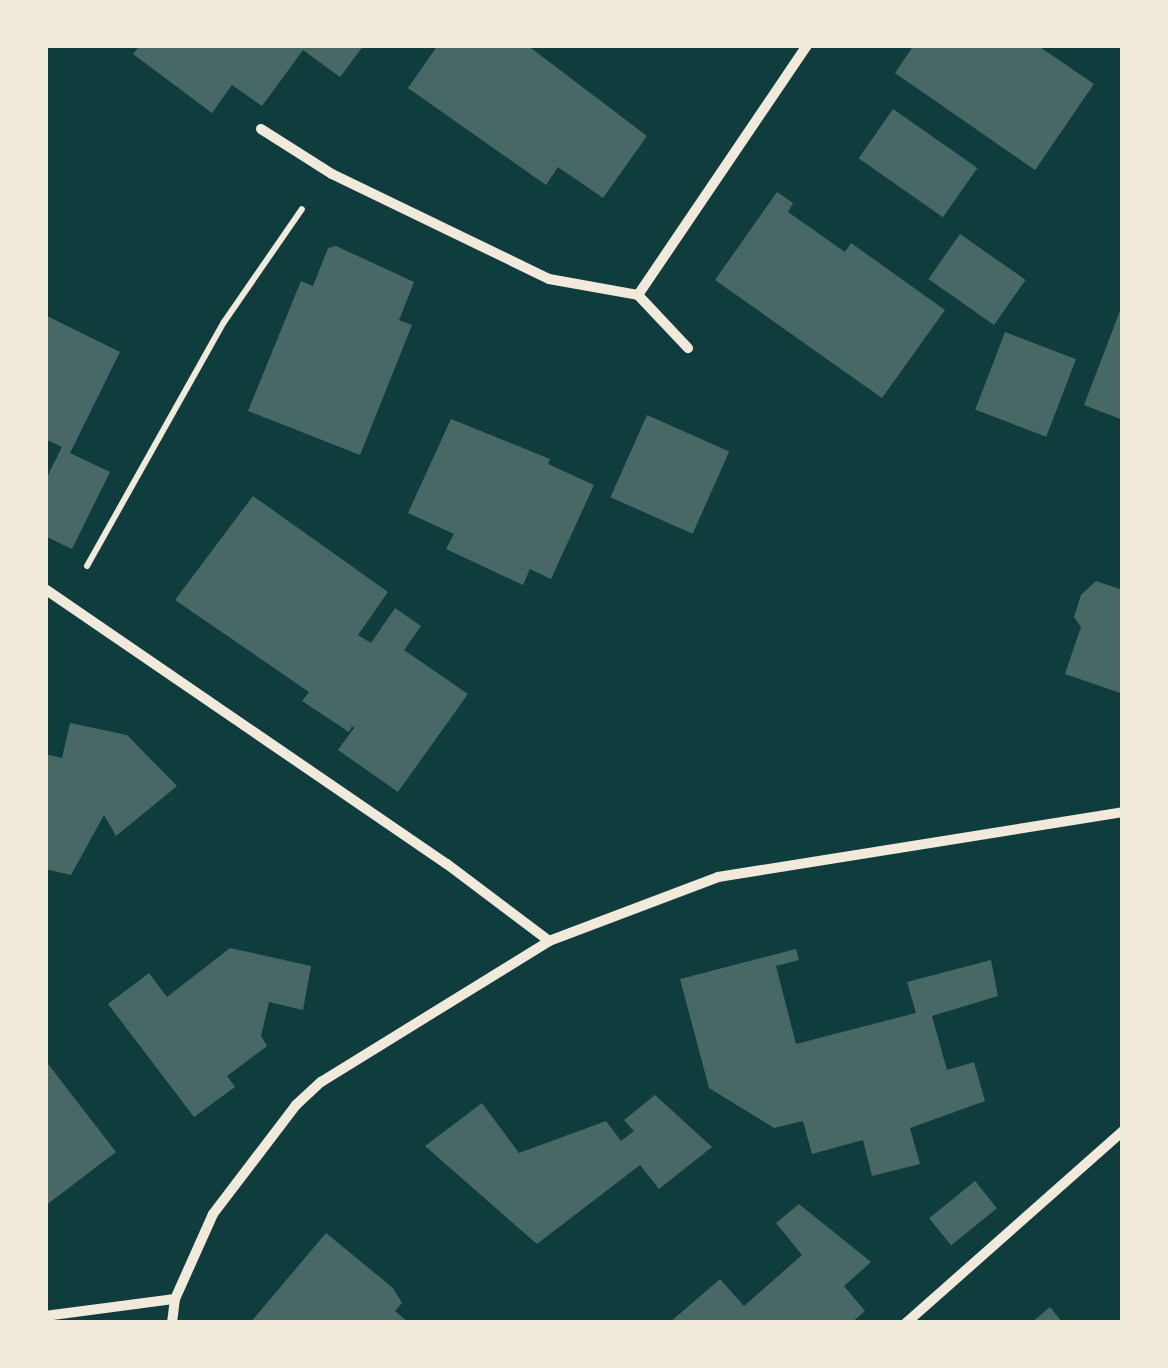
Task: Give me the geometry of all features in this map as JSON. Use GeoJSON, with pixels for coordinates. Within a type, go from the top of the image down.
{"type":"FeatureCollection","features":[{"type":"Feature","properties":{"kind":"street"},"geometry":{"type":"LineString","coordinates":[[638,294],[807,45]]}},
{"type":"Feature","properties":{"kind":"street"},"geometry":{"type":"LineString","coordinates":[[261,129],[332,174],[549,279],[638,294],[688,348]]}},
{"type":"Feature","properties":{"kind":"street"},"geometry":{"type":"LineString","coordinates":[[45,588],[549,942]]}},
{"type":"Feature","properties":{"kind":"street"},"geometry":{"type":"LineString","coordinates":[[172,1323],[176,1299],[213,1214],[296,1105],[321,1082],[549,942],[718,877],[1123,812]]}},
{"type":"Feature","properties":{"kind":"street"},"geometry":{"type":"LineString","coordinates":[[906,1323],[1123,1131]]}},
{"type":"Feature","properties":{"kind":"street"},"geometry":{"type":"LineString","coordinates":[[45,1316],[176,1299]]}},
{"type":"Feature","properties":{"kind":"path"},"geometry":{"type":"LineString","coordinates":[[68,603],[224,322],[332,174]]}},
{"type":"Feature","properties":{"kind":"building"},"geometry":{"type":"Polygon","coordinates":[[[140,45],[364,45],[340,77],[303,50],[262,106],[232,85],[212,113],[133,54],[140,45]]]}},
{"type":"Feature","properties":{"kind":"building"},"geometry":{"type":"Polygon","coordinates":[[[438,45],[527,45],[647,136],[603,198],[558,167],[546,185],[408,88],[438,45]]]}},
{"type":"Feature","properties":{"kind":"building"},"geometry":{"type":"Polygon","coordinates":[[[914,45],[1037,45],[1094,84],[1035,170],[895,73],[914,45]]]}},
{"type":"Feature","properties":{"kind":"building"},"geometry":{"type":"Polygon","coordinates":[[[893,109],[977,168],[943,217],[859,158],[893,109]]]}},
{"type":"Feature","properties":{"kind":"building"},"geometry":{"type":"Polygon","coordinates":[[[777,192],[793,203],[788,212],[845,252],[851,243],[945,310],[882,398],[715,280],[777,192]]]}},
{"type":"Feature","properties":{"kind":"building"},"geometry":{"type":"Polygon","coordinates":[[[960,234],[1026,280],[994,325],[928,279],[960,234]]]}},
{"type":"Feature","properties":{"kind":"building"},"geometry":{"type":"Polygon","coordinates":[[[336,246],[414,282],[399,320],[412,325],[360,455],[248,411],[301,281],[313,286],[328,248],[336,246]]]}},
{"type":"Feature","properties":{"kind":"building"},"geometry":{"type":"Polygon","coordinates":[[[1123,303],[1123,420],[1084,405],[1123,303]]]}},
{"type":"Feature","properties":{"kind":"building"},"geometry":{"type":"Polygon","coordinates":[[[45,315],[120,352],[70,453],[110,472],[72,549],[45,536],[45,481],[62,447],[45,439],[45,315]]]}},
{"type":"Feature","properties":{"kind":"building"},"geometry":{"type":"Polygon","coordinates":[[[1005,332],[1076,359],[1046,437],[975,409],[1005,332]]]}},
{"type":"Feature","properties":{"kind":"building"},"geometry":{"type":"Polygon","coordinates":[[[647,415],[729,452],[693,534],[610,497],[647,415]]]}},
{"type":"Feature","properties":{"kind":"building"},"geometry":{"type":"Polygon","coordinates":[[[451,419],[550,459],[548,464],[594,485],[551,579],[530,569],[523,585],[446,549],[454,534],[408,513],[451,419]]]}},
{"type":"Feature","properties":{"kind":"building"},"geometry":{"type":"Polygon","coordinates":[[[253,496],[388,592],[358,635],[371,643],[395,608],[421,626],[404,650],[468,694],[398,792],[338,750],[354,728],[352,726],[349,732],[302,701],[309,692],[175,600],[253,496]]]}},
{"type":"Feature","properties":{"kind":"building"},"geometry":{"type":"Polygon","coordinates":[[[1096,581],[1123,590],[1123,694],[1065,674],[1081,627],[1074,617],[1081,595],[1096,581]]]}},
{"type":"Feature","properties":{"kind":"building"},"geometry":{"type":"Polygon","coordinates":[[[70,723],[127,735],[177,786],[116,836],[104,815],[71,875],[45,869],[45,754],[62,758],[70,723]]]}},
{"type":"Feature","properties":{"kind":"building"},"geometry":{"type":"Polygon","coordinates":[[[230,948],[311,966],[303,1010],[269,1002],[261,1036],[267,1046],[227,1076],[235,1087],[194,1117],[108,1004],[149,973],[167,997],[230,948]]]}},
{"type":"Feature","properties":{"kind":"building"},"geometry":{"type":"Polygon","coordinates":[[[796,949],[799,960],[776,966],[796,1044],[916,1013],[907,982],[991,960],[998,996],[932,1016],[947,1070],[974,1062],[985,1101],[910,1128],[920,1164],[872,1176],[863,1140],[812,1154],[803,1121],[774,1128],[709,1088],[680,979],[796,949]]]}},
{"type":"Feature","properties":{"kind":"building"},"geometry":{"type":"Polygon","coordinates":[[[45,1060],[116,1152],[45,1206],[45,1060]]]}},
{"type":"Feature","properties":{"kind":"building"},"geometry":{"type":"Polygon","coordinates":[[[655,1095],[712,1147],[659,1189],[640,1165],[537,1244],[425,1146],[482,1103],[519,1153],[606,1121],[621,1141],[634,1131],[624,1120],[655,1095]]]}},
{"type":"Feature","properties":{"kind":"building"},"geometry":{"type":"Polygon","coordinates":[[[975,1181],[997,1208],[951,1245],[929,1218],[975,1181]]]}},
{"type":"Feature","properties":{"kind":"building"},"geometry":{"type":"Polygon","coordinates":[[[799,1204],[871,1262],[844,1286],[865,1311],[851,1323],[669,1323],[720,1279],[744,1306],[802,1255],[776,1223],[799,1204]]]}},
{"type":"Feature","properties":{"kind":"building"},"geometry":{"type":"Polygon","coordinates":[[[326,1233],[393,1288],[402,1303],[395,1311],[409,1323],[250,1323],[326,1233]]]}},
{"type":"Feature","properties":{"kind":"building"},"geometry":{"type":"Polygon","coordinates":[[[1050,1307],[1063,1323],[1031,1323],[1050,1307]]]}}]}
